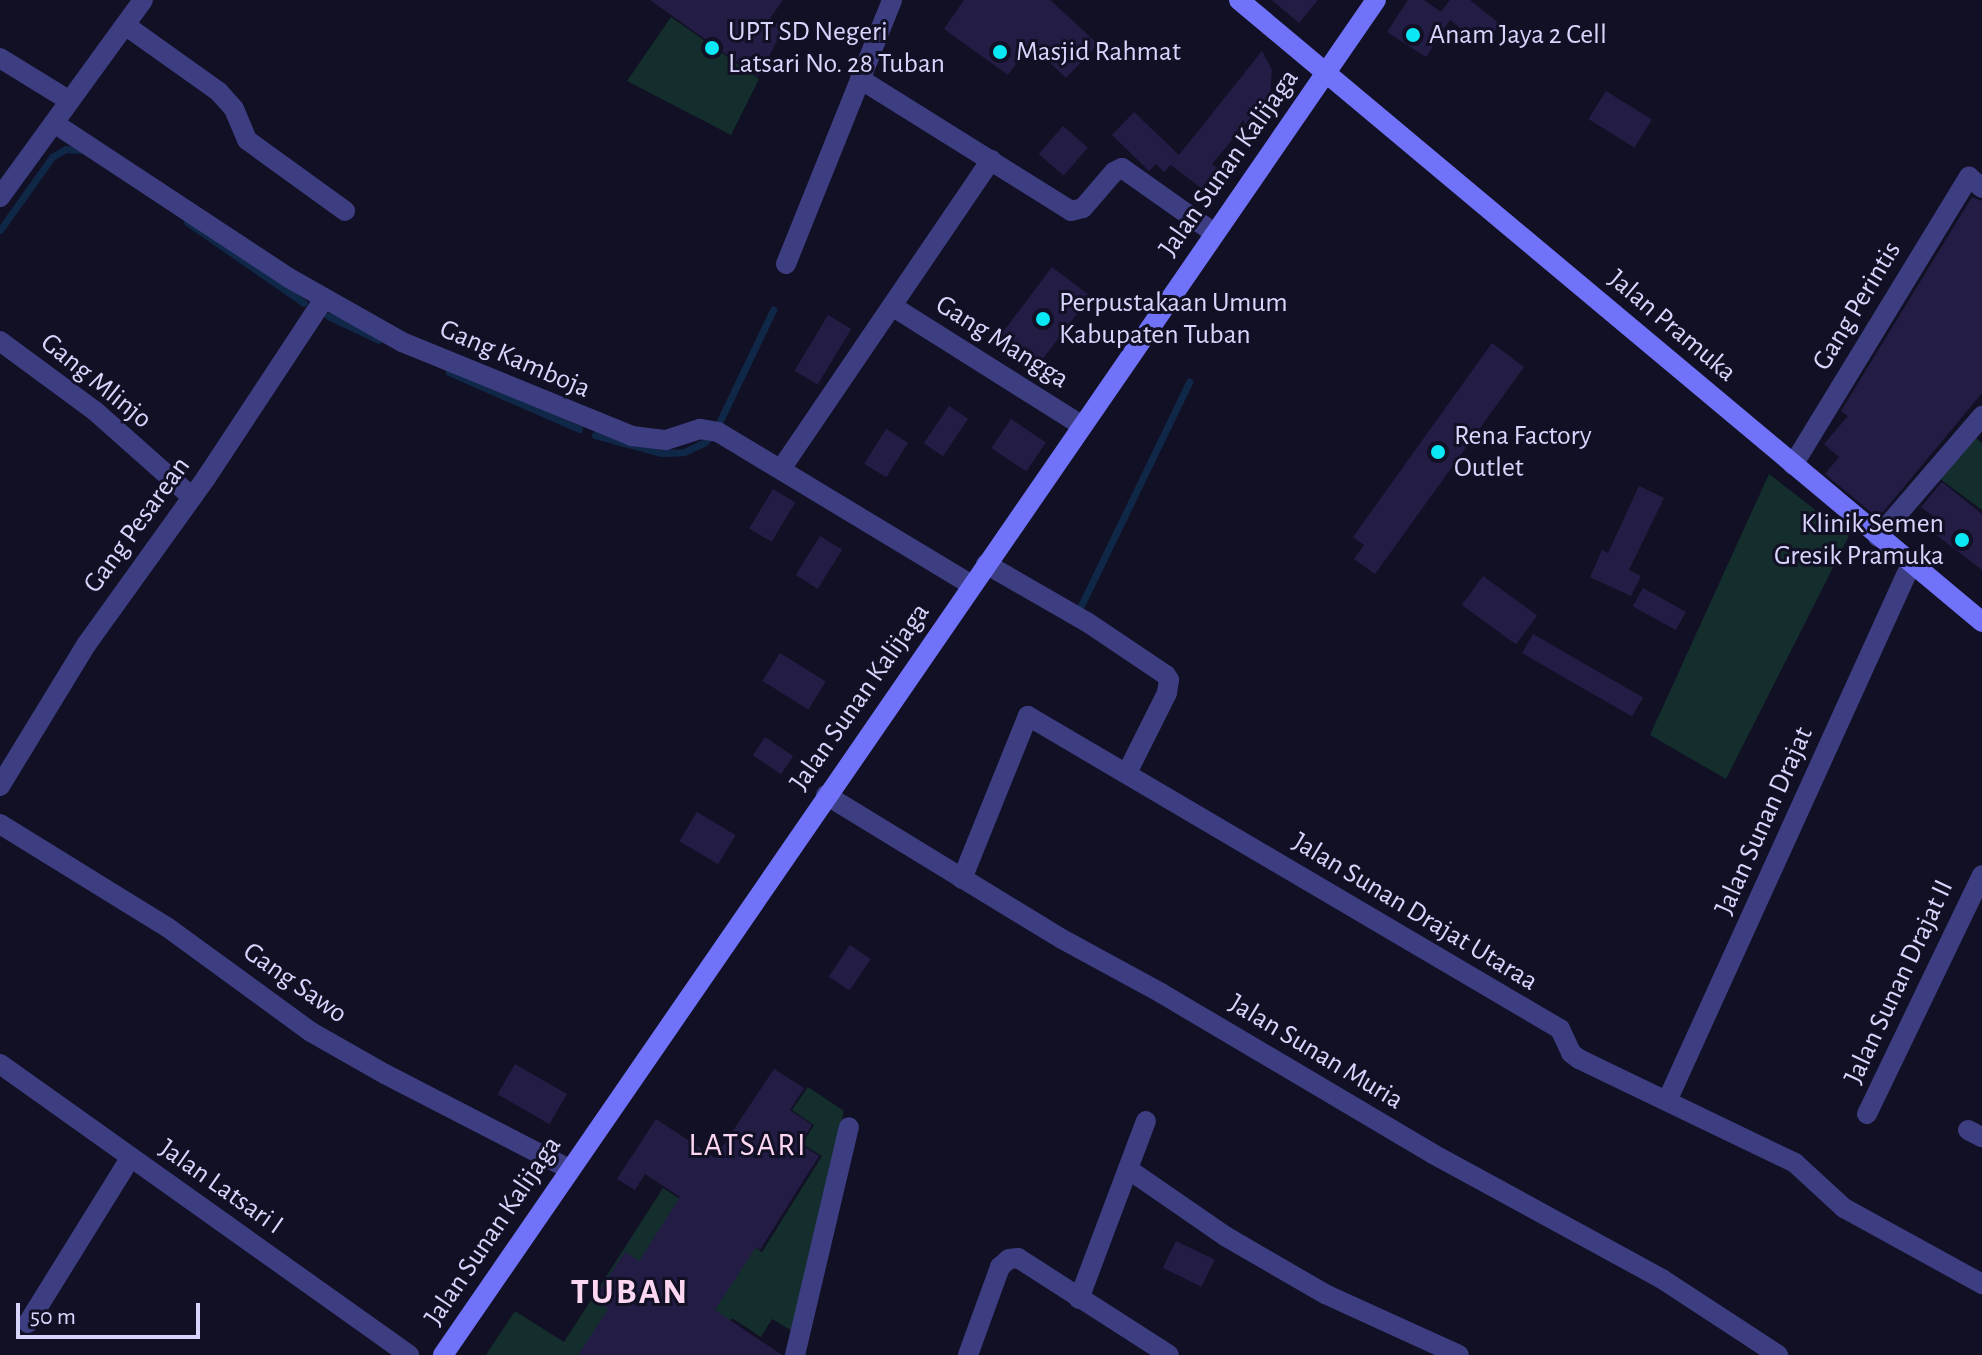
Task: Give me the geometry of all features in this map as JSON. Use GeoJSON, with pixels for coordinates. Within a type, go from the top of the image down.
{"type":"FeatureCollection","features":[{"type":"Feature","properties":{"kind":"main road","name":"Jalan Pramuka"},"geometry":{"type":"LineString","coordinates":[[1239,0],[1982,622]]}},
{"type":"Feature","properties":{"kind":"main road","name":"Jalan Sunan Kalijaga"},"geometry":{"type":"LineString","coordinates":[[448,1353],[569,1169],[1376,0]]}},
{"type":"Feature","properties":{"kind":"street"},"geometry":{"type":"LineString","coordinates":[[0,197],[143,0]]}},
{"type":"Feature","properties":{"kind":"street"},"geometry":{"type":"LineString","coordinates":[[786,264],[892,0]]}},
{"type":"Feature","properties":{"kind":"street"},"geometry":{"type":"LineString","coordinates":[[125,25],[218,91],[234,109],[247,140],[345,211]]}},
{"type":"Feature","properties":{"kind":"street"},"geometry":{"type":"LineString","coordinates":[[0,58],[70,101]]}},
{"type":"Feature","properties":{"kind":"street"},"geometry":{"type":"LineString","coordinates":[[860,79],[1076,212],[1114,172],[1125,169],[1214,233]]}},
{"type":"Feature","properties":{"kind":"street","name":"Gang Kamboja"},"geometry":{"type":"LineString","coordinates":[[54,123],[324,299],[430,355],[623,434],[666,440],[716,432],[972,585]]}},
{"type":"Feature","properties":{"kind":"street"},"geometry":{"type":"LineString","coordinates":[[781,469],[991,160]]}},
{"type":"Feature","properties":{"kind":"street","name":"Gang Perintis"},"geometry":{"type":"LineString","coordinates":[[1793,465],[1975,182]]}},
{"type":"Feature","properties":{"kind":"street","name":"Gang Pesarean"},"geometry":{"type":"LineString","coordinates":[[0,786],[94,633],[192,497],[324,299]]}},
{"type":"Feature","properties":{"kind":"street","name":"Gang Mangga"},"geometry":{"type":"LineString","coordinates":[[892,306],[1081,425]]}},
{"type":"Feature","properties":{"kind":"street","name":"Gang Mlinjo"},"geometry":{"type":"LineString","coordinates":[[0,341],[95,411],[192,497]]}},
{"type":"Feature","properties":{"kind":"street"},"geometry":{"type":"LineString","coordinates":[[1878,537],[1982,416]]}},
{"type":"Feature","properties":{"kind":"street"},"geometry":{"type":"LineString","coordinates":[[986,564],[1087,622],[1161,670],[1169,680],[1167,693],[1127,773]]}},
{"type":"Feature","properties":{"kind":"street","name":"Jalan Sunan Drajat"},"geometry":{"type":"LineString","coordinates":[[1667,1101],[1911,564]]}},
{"type":"Feature","properties":{"kind":"street","name":"Jalan Sunan Drajat Utaraa"},"geometry":{"type":"LineString","coordinates":[[962,879],[1028,716],[1560,1029],[1571,1053],[1579,1059],[1795,1163],[1811,1173],[1844,1208],[1982,1284]]}},
{"type":"Feature","properties":{"kind":"street","name":"Jalan Sunan Muria"},"geometry":{"type":"LineString","coordinates":[[826,795],[962,879],[1433,1154],[1662,1279],[1778,1355]]}},
{"type":"Feature","properties":{"kind":"street","name":"Gang Sawo"},"geometry":{"type":"LineString","coordinates":[[0,824],[167,927],[323,1039],[569,1169]]}},
{"type":"Feature","properties":{"kind":"street","name":"Jalan Sunan Drajat II"},"geometry":{"type":"LineString","coordinates":[[1867,1114],[1982,875]]}},
{"type":"Feature","properties":{"kind":"street","name":"Jalan Latsari I"},"geometry":{"type":"LineString","coordinates":[[0,1064],[409,1355]]}},
{"type":"Feature","properties":{"kind":"street"},"geometry":{"type":"LineString","coordinates":[[1079,1299],[1146,1121]]}},
{"type":"Feature","properties":{"kind":"street"},"geometry":{"type":"LineString","coordinates":[[795,1355],[849,1127]]}},
{"type":"Feature","properties":{"kind":"street"},"geometry":{"type":"LineString","coordinates":[[28,1323],[131,1157]]}},
{"type":"Feature","properties":{"kind":"street"},"geometry":{"type":"LineString","coordinates":[[1128,1169],[1253,1253],[1354,1309],[1459,1355]]}},
{"type":"Feature","properties":{"kind":"street"},"geometry":{"type":"LineString","coordinates":[[968,1355],[997,1274],[1009,1259],[1026,1261],[1079,1299],[1169,1355]]}},
{"type":"Feature","properties":{"kind":"green space"},"geometry":{"type":"Polygon","coordinates":[[[671,17],[759,79],[731,135],[627,81],[671,17]]]}},
{"type":"Feature","properties":{"kind":"green space"},"geometry":{"type":"Polygon","coordinates":[[[1971,434],[1982,443],[1982,510],[1936,476],[1971,434]]]}},
{"type":"Feature","properties":{"kind":"green space"},"geometry":{"type":"Polygon","coordinates":[[[1769,474],[1849,536],[1726,779],[1650,735],[1769,474]]]}},
{"type":"Feature","properties":{"kind":"green space"},"geometry":{"type":"Polygon","coordinates":[[[808,1087],[844,1111],[794,1332],[772,1319],[761,1337],[732,1318],[708,1355],[486,1355],[515,1311],[564,1342],[663,1188],[762,1252],[822,1156],[802,1144],[814,1125],[792,1110],[808,1087]]]}},
{"type":"Feature","properties":{"kind":"building"},"geometry":{"type":"Polygon","coordinates":[[[650,0],[783,0],[770,18],[784,28],[758,77],[650,0]]]}},
{"type":"Feature","properties":{"kind":"building","name":"Masjid Rahmat"},"geometry":{"type":"Polygon","coordinates":[[[964,0],[1050,0],[1098,44],[1066,78],[1030,44],[1008,75],[944,29],[964,0]]]}},
{"type":"Feature","properties":{"kind":"building"},"geometry":{"type":"Polygon","coordinates":[[[1272,0],[1318,0],[1299,23],[1272,0]]]}},
{"type":"Feature","properties":{"kind":"building"},"geometry":{"type":"Polygon","coordinates":[[[1408,0],[1424,0],[1441,12],[1450,0],[1470,0],[1500,24],[1483,46],[1450,20],[1426,57],[1387,32],[1408,0]]]}},
{"type":"Feature","properties":{"kind":"building"},"geometry":{"type":"Polygon","coordinates":[[[1262,51],[1272,70],[1270,94],[1212,164],[1220,170],[1205,191],[1171,165],[1178,157],[1164,172],[1156,164],[1149,171],[1112,135],[1134,112],[1179,155],[1262,51]]]}},
{"type":"Feature","properties":{"kind":"building"},"geometry":{"type":"Polygon","coordinates":[[[1606,91],[1652,120],[1634,148],[1589,119],[1606,91]]]}},
{"type":"Feature","properties":{"kind":"building"},"geometry":{"type":"Polygon","coordinates":[[[1063,126],[1088,148],[1064,176],[1039,154],[1063,126]]]}},
{"type":"Feature","properties":{"kind":"building"},"geometry":{"type":"Polygon","coordinates":[[[1972,197],[1982,201],[1982,393],[1878,518],[1825,474],[1839,457],[1824,444],[1848,416],[1841,411],[1972,197]]]}},
{"type":"Feature","properties":{"kind":"building","name":"Perpustakaan Umum Kabupaten Tuban"},"geometry":{"type":"Polygon","coordinates":[[[1052,267],[1090,296],[1034,371],[995,342],[1052,267]]]}},
{"type":"Feature","properties":{"kind":"building"},"geometry":{"type":"Polygon","coordinates":[[[828,315],[851,329],[818,385],[795,371],[828,315]]]}},
{"type":"Feature","properties":{"kind":"building","name":"Rena Factory Outlet"},"geometry":{"type":"Polygon","coordinates":[[[1492,343],[1524,367],[1375,574],[1354,559],[1364,545],[1353,537],[1492,343]]]}},
{"type":"Feature","properties":{"kind":"building"},"geometry":{"type":"Polygon","coordinates":[[[949,406],[968,419],[943,456],[924,443],[949,406]]]}},
{"type":"Feature","properties":{"kind":"building"},"geometry":{"type":"Polygon","coordinates":[[[1011,419],[1046,442],[1026,472],[991,448],[1011,419]]]}},
{"type":"Feature","properties":{"kind":"building"},"geometry":{"type":"Polygon","coordinates":[[[886,429],[908,443],[886,478],[864,464],[886,429]]]}},
{"type":"Feature","properties":{"kind":"building","name":"Klinik Semen Gresik Pramuka"},"geometry":{"type":"Polygon","coordinates":[[[1942,482],[1982,514],[1982,570],[1926,527],[1934,517],[1921,507],[1942,482]]]}},
{"type":"Feature","properties":{"kind":"building"},"geometry":{"type":"Polygon","coordinates":[[[1639,486],[1664,498],[1629,570],[1641,576],[1631,596],[1590,577],[1602,550],[1608,553],[1639,486]]]}},
{"type":"Feature","properties":{"kind":"building"},"geometry":{"type":"Polygon","coordinates":[[[773,489],[795,502],[772,542],[749,528],[773,489]]]}},
{"type":"Feature","properties":{"kind":"building"},"geometry":{"type":"Polygon","coordinates":[[[820,536],[842,550],[818,589],[796,575],[820,536]]]}},
{"type":"Feature","properties":{"kind":"building"},"geometry":{"type":"Polygon","coordinates":[[[1483,576],[1537,615],[1516,645],[1462,605],[1483,576]]]}},
{"type":"Feature","properties":{"kind":"building"},"geometry":{"type":"Polygon","coordinates":[[[1643,588],[1686,612],[1676,630],[1633,606],[1643,588]]]}},
{"type":"Feature","properties":{"kind":"building"},"geometry":{"type":"Polygon","coordinates":[[[1533,634],[1643,698],[1632,717],[1522,653],[1533,634]]]}},
{"type":"Feature","properties":{"kind":"building"},"geometry":{"type":"Polygon","coordinates":[[[780,653],[826,682],[808,710],[763,681],[780,653]]]}},
{"type":"Feature","properties":{"kind":"building"},"geometry":{"type":"Polygon","coordinates":[[[765,737],[793,756],[781,774],[753,755],[765,737]]]}},
{"type":"Feature","properties":{"kind":"building"},"geometry":{"type":"Polygon","coordinates":[[[697,812],[736,835],[718,864],[679,841],[697,812]]]}},
{"type":"Feature","properties":{"kind":"building"},"geometry":{"type":"Polygon","coordinates":[[[850,945],[871,959],[849,990],[829,977],[850,945]]]}},
{"type":"Feature","properties":{"kind":"building"},"geometry":{"type":"Polygon","coordinates":[[[515,1064],[567,1094],[549,1124],[498,1094],[515,1064]]]}},
{"type":"Feature","properties":{"kind":"building"},"geometry":{"type":"Polygon","coordinates":[[[774,1069],[804,1088],[790,1110],[812,1125],[800,1144],[819,1156],[760,1250],[756,1247],[715,1310],[782,1355],[578,1355],[608,1309],[594,1299],[625,1252],[639,1261],[680,1197],[645,1174],[635,1190],[617,1179],[656,1119],[715,1158],[774,1069]]]}},
{"type":"Feature","properties":{"kind":"building"},"geometry":{"type":"Polygon","coordinates":[[[1176,1241],[1215,1260],[1201,1287],[1163,1268],[1176,1241]]]}},
{"type":"Feature","properties":{"kind":"waterway"},"geometry":{"type":"LineString","coordinates":[[0,230],[52,157],[66,149],[81,150]]}},
{"type":"Feature","properties":{"kind":"waterway"},"geometry":{"type":"LineString","coordinates":[[187,222],[304,303]]}},
{"type":"Feature","properties":{"kind":"waterway"},"geometry":{"type":"LineString","coordinates":[[595,435],[661,453],[684,452],[705,442],[717,427],[773,310]]}},
{"type":"Feature","properties":{"kind":"waterway"},"geometry":{"type":"LineString","coordinates":[[328,316],[379,340]]}},
{"type":"Feature","properties":{"kind":"waterway"},"geometry":{"type":"LineString","coordinates":[[449,372],[579,429]]}},
{"type":"Feature","properties":{"kind":"waterway"},"geometry":{"type":"LineString","coordinates":[[1077,614],[1189,382]]}},
{"type":"Feature","properties":{"kind":"place","name":"Anam Jaya 2 Cell"},"geometry":{"type":"Point","coordinates":[1413,35]}},
{"type":"Feature","properties":{"kind":"place","name":"UPT SD Negeri Latsari No. 28 Tuban"},"geometry":{"type":"Point","coordinates":[712,48]}},
{"type":"Feature","properties":{"kind":"place","name":"Masjid Rahmat"},"geometry":{"type":"Point","coordinates":[1000,52]}},
{"type":"Feature","properties":{"kind":"place","name":"Perpustakaan Umum Kabupaten Tuban"},"geometry":{"type":"Point","coordinates":[1043,319]}},
{"type":"Feature","properties":{"kind":"place","name":"Rena Factory Outlet"},"geometry":{"type":"Point","coordinates":[1438,452]}},
{"type":"Feature","properties":{"kind":"place","name":"Klinik Semen Gresik Pramuka"},"geometry":{"type":"Point","coordinates":[1962,540]}},
{"type":"Feature","properties":{"kind":"district","name":"LATSARI"},"geometry":{"type":"Point","coordinates":[748,1145]}},
{"type":"Feature","properties":{"kind":"district","name":"TUBAN"},"geometry":{"type":"Point","coordinates":[630,1293]}}]}
